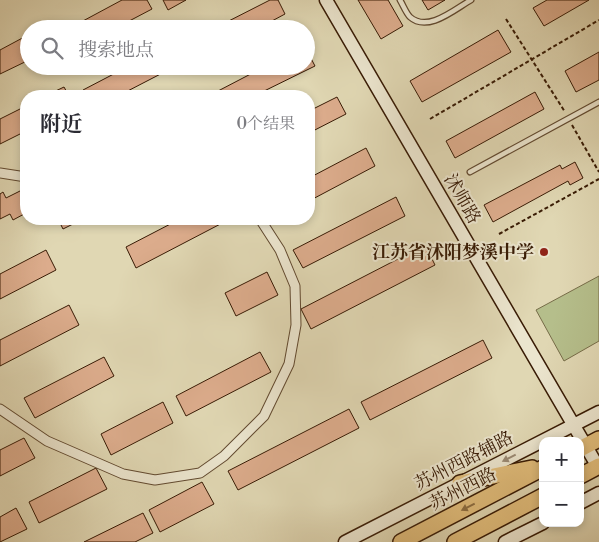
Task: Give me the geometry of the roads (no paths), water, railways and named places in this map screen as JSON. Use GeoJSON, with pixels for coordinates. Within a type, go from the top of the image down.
{"type":"FeatureCollection","features":[{"type":"Feature","properties":{"kind":"main road"},"geometry":{"type":"LineString","coordinates":[[584,474],[599,466]]}},
{"type":"Feature","properties":{"kind":"main road"},"geometry":{"type":"LineString","coordinates":[[460,483],[539,468]]}},
{"type":"Feature","properties":{"kind":"main road","name":"苏州西路"},"geometry":{"type":"LineString","coordinates":[[401,542],[539,469]]}},
{"type":"Feature","properties":{"kind":"main road"},"geometry":{"type":"LineString","coordinates":[[455,542],[539,498]]}},
{"type":"Feature","properties":{"kind":"street","name":"沭师路"},"geometry":{"type":"LineString","coordinates":[[326,0],[574,425],[589,445],[599,466]]}},
{"type":"Feature","properties":{"kind":"street"},"geometry":{"type":"LineString","coordinates":[[0,173],[20,176]]}},
{"type":"Feature","properties":{"kind":"street"},"geometry":{"type":"LineString","coordinates":[[0,409],[48,441],[123,474],[155,480],[200,473],[224,456],[264,416],[289,364],[296,326],[295,286],[280,250],[264,225]]}},
{"type":"Feature","properties":{"kind":"street","name":"苏州西路辅路"},"geometry":{"type":"LineString","coordinates":[[345,542],[599,412]]}},
{"type":"Feature","properties":{"kind":"street"},"geometry":{"type":"LineString","coordinates":[[584,501],[599,493]]}},
{"type":"Feature","properties":{"kind":"street"},"geometry":{"type":"LineString","coordinates":[[506,542],[539,525]]}},
{"type":"Feature","properties":{"kind":"lane"},"geometry":{"type":"LineString","coordinates":[[400,0],[410,17],[418,22],[431,23],[471,0]]}},
{"type":"Feature","properties":{"kind":"lane"},"geometry":{"type":"LineString","coordinates":[[470,172],[599,102]]}},
{"type":"Feature","properties":{"kind":"place","name":"江苏省沭阳梦溪中学"},"geometry":{"type":"Point","coordinates":[544,252]}}]}
